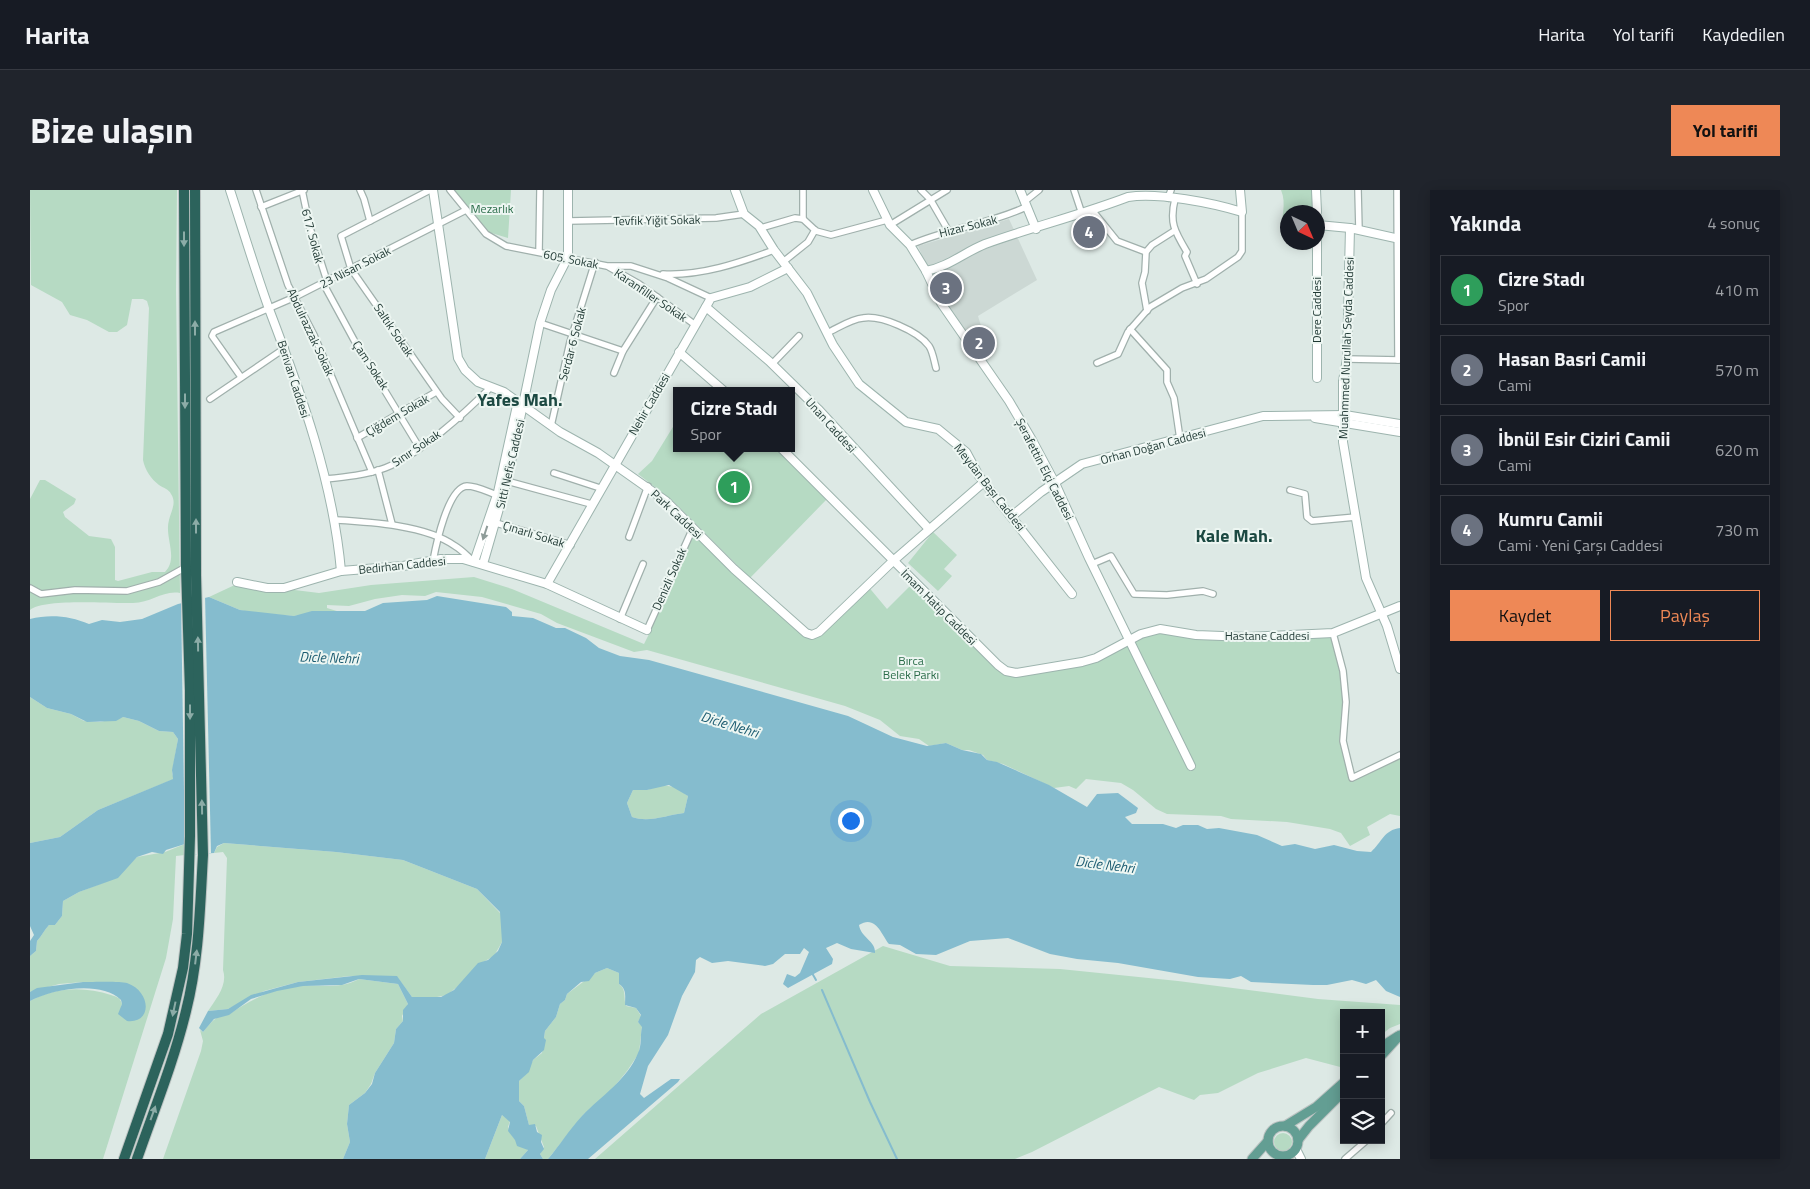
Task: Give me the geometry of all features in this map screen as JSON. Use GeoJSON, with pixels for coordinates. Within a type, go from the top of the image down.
{"type":"FeatureCollection","features":[{"type":"Feature","properties":{"kind":"highway"},"geometry":{"type":"LineString","coordinates":[[137,1159],[178,1043],[187,1009],[198,933],[203,855],[190,573],[184,190]]}},
{"type":"Feature","properties":{"kind":"highway"},"geometry":{"type":"LineString","coordinates":[[124,1159],[173,1017],[185,953],[190,857],[190,573],[195,190]]}},
{"type":"Feature","properties":{"kind":"main road"},"geometry":{"type":"LineString","coordinates":[[1385,1044],[1400,1035]]}},
{"type":"Feature","properties":{"kind":"main road"},"geometry":{"type":"LineString","coordinates":[[1383,1054],[1400,1035]]}},
{"type":"Feature","properties":{"kind":"main road"},"geometry":{"type":"LineString","coordinates":[[1252,1159],[1268,1141],[1275,1128],[1285,1126],[1310,1111],[1340,1085]]}},
{"type":"Feature","properties":{"kind":"main road"},"geometry":{"type":"LineString","coordinates":[[1268,1141],[1270,1150],[1281,1158],[1296,1149],[1298,1140],[1308,1126],[1340,1096]]}},
{"type":"Feature","properties":{"kind":"main road"},"geometry":{"type":"LineString","coordinates":[[1285,1126],[1294,1130],[1298,1140]]}},
{"type":"Feature","properties":{"kind":"street","name":"Berivan Caddesi"},"geometry":{"type":"LineString","coordinates":[[230,190],[269,308],[285,348],[325,479],[335,520],[341,571]]}},
{"type":"Feature","properties":{"kind":"street","name":"Abdulrazzak Sokak"},"geometry":{"type":"LineString","coordinates":[[256,190],[295,297],[314,335],[357,438],[375,471],[392,524]]}},
{"type":"Feature","properties":{"kind":"street"},"geometry":{"type":"LineString","coordinates":[[261,206],[303,190]]}},
{"type":"Feature","properties":{"kind":"street","name":"617. Sokak"},"geometry":{"type":"LineString","coordinates":[[303,190],[310,228],[325,282]]}},
{"type":"Feature","properties":{"kind":"street"},"geometry":{"type":"LineString","coordinates":[[360,190],[370,221],[432,190]]}},
{"type":"Feature","properties":{"kind":"street","name":"Park Caddesi"},"geometry":{"type":"LineString","coordinates":[[432,190],[460,363],[472,377],[504,392],[551,426],[648,486],[666,501],[748,583],[793,624],[809,635],[819,632],[893,561],[984,482]]}},
{"type":"Feature","properties":{"kind":"street","name":"605. Sokak"},"geometry":{"type":"LineString","coordinates":[[450,190],[493,240],[506,246],[607,266],[631,266],[656,274],[711,298]]}},
{"type":"Feature","properties":{"kind":"street"},"geometry":{"type":"LineString","coordinates":[[539,252],[540,190]]}},
{"type":"Feature","properties":{"kind":"street","name":"Sitti Nefis Caddesi"},"geometry":{"type":"LineString","coordinates":[[483,564],[507,481],[521,403],[540,323],[551,290],[568,257],[568,190]]}},
{"type":"Feature","properties":{"kind":"street"},"geometry":{"type":"LineString","coordinates":[[736,190],[744,214]]}},
{"type":"Feature","properties":{"kind":"street"},"geometry":{"type":"LineString","coordinates":[[802,190],[803,219]]}},
{"type":"Feature","properties":{"kind":"street","name":"Şerafettin Elçi Caddesi"},"geometry":{"type":"LineString","coordinates":[[872,190],[888,222],[910,245],[926,271],[940,303],[1009,401],[1055,483],[1092,564],[1191,766]]}},
{"type":"Feature","properties":{"kind":"street"},"geometry":{"type":"LineString","coordinates":[[921,190],[930,199],[948,230]]}},
{"type":"Feature","properties":{"kind":"street"},"geometry":{"type":"LineString","coordinates":[[761,228],[795,218],[803,219],[822,234],[831,235],[888,222],[947,190]]}},
{"type":"Feature","properties":{"kind":"street"},"geometry":{"type":"LineString","coordinates":[[1020,190],[1036,229]]}},
{"type":"Feature","properties":{"kind":"street","name":"Hizar Sokak"},"geometry":{"type":"LineString","coordinates":[[910,245],[948,230],[990,222],[1025,204],[1039,190]]}},
{"type":"Feature","properties":{"kind":"street"},"geometry":{"type":"LineString","coordinates":[[1074,190],[1082,214]]}},
{"type":"Feature","properties":{"kind":"street"},"geometry":{"type":"LineString","coordinates":[[1097,363],[1118,354],[1130,329],[1150,307],[1182,288],[1197,284],[1238,257],[1242,251],[1240,190]]}},
{"type":"Feature","properties":{"kind":"street"},"geometry":{"type":"LineString","coordinates":[[1316,190],[1317,205]]}},
{"type":"Feature","properties":{"kind":"street"},"geometry":{"type":"LineString","coordinates":[[1358,190],[1358,230]]}},
{"type":"Feature","properties":{"kind":"street"},"geometry":{"type":"LineString","coordinates":[[1347,359],[1399,360],[1400,239],[1397,190]]}},
{"type":"Feature","properties":{"kind":"street"},"geometry":{"type":"LineString","coordinates":[[926,271],[952,262],[983,245],[1082,214],[1128,197],[1141,195],[1171,196],[1242,212]]}},
{"type":"Feature","properties":{"kind":"street"},"geometry":{"type":"LineString","coordinates":[[1171,196],[1174,231],[1187,252],[1185,256],[1197,284]]}},
{"type":"Feature","properties":{"kind":"street","name":"23 Nisan Sokak"},"geometry":{"type":"LineString","coordinates":[[241,377],[212,336],[214,332],[295,297],[466,210]]}},
{"type":"Feature","properties":{"kind":"street"},"geometry":{"type":"LineString","coordinates":[[1092,210],[1117,240],[1146,252]]}},
{"type":"Feature","properties":{"kind":"street","name":"Tevfik Yiğit Sokak"},"geometry":{"type":"LineString","coordinates":[[569,221],[716,218],[744,214]]}},
{"type":"Feature","properties":{"kind":"street","name":"Meydan Başı Caddesi"},"geometry":{"type":"LineString","coordinates":[[744,214],[761,228],[774,250],[807,294],[845,366],[859,384],[906,422],[938,429],[956,442],[966,452],[984,482],[1072,594]]}},
{"type":"Feature","properties":{"kind":"street","name":"Saltık Sokak"},"geometry":{"type":"LineString","coordinates":[[370,221],[341,236],[351,269],[436,392],[460,418]]}},
{"type":"Feature","properties":{"kind":"street"},"geometry":{"type":"LineString","coordinates":[[1325,226],[1350,228],[1400,239]]}},
{"type":"Feature","properties":{"kind":"street","name":"Muahmmed Nurullah Seyda Caddesi"},"geometry":{"type":"LineString","coordinates":[[1350,228],[1347,359],[1343,381],[1343,442],[1366,578],[1400,669]]}},
{"type":"Feature","properties":{"kind":"street"},"geometry":{"type":"LineString","coordinates":[[783,262],[808,242],[815,230]]}},
{"type":"Feature","properties":{"kind":"street"},"geometry":{"type":"LineString","coordinates":[[1147,311],[1142,284],[1146,272],[1146,252],[1152,245],[1174,231]]}},
{"type":"Feature","properties":{"kind":"street"},"geometry":{"type":"LineString","coordinates":[[656,274],[681,275],[706,270],[774,250]]}},
{"type":"Feature","properties":{"kind":"street","name":"Dere Caddesi"},"geometry":{"type":"LineString","coordinates":[[1317,250],[1317,378]]}},
{"type":"Feature","properties":{"kind":"street","name":"Serdar 6 Sokak"},"geometry":{"type":"LineString","coordinates":[[551,426],[573,333],[594,262]]}},
{"type":"Feature","properties":{"kind":"street","name":"Karanfiller Sokak"},"geometry":{"type":"LineString","coordinates":[[607,266],[694,324]]}},
{"type":"Feature","properties":{"kind":"street"},"geometry":{"type":"LineString","coordinates":[[711,298],[750,287],[788,268]]}},
{"type":"Feature","properties":{"kind":"street","name":"Çam Sokak"},"geometry":{"type":"LineString","coordinates":[[325,282],[354,340],[419,447]]}},
{"type":"Feature","properties":{"kind":"street"},"geometry":{"type":"LineString","coordinates":[[614,373],[623,352],[656,297]]}},
{"type":"Feature","properties":{"kind":"street","name":"Nehir Caddesi"},"geometry":{"type":"LineString","coordinates":[[547,584],[571,545],[591,504],[694,324],[711,298]]}},
{"type":"Feature","properties":{"kind":"street","name":"Unan Caddesi"},"geometry":{"type":"LineString","coordinates":[[706,307],[772,364],[818,409],[929,530]]}},
{"type":"Feature","properties":{"kind":"street"},"geometry":{"type":"LineString","coordinates":[[827,333],[860,318],[874,316],[924,341],[930,349],[936,368]]}},
{"type":"Feature","properties":{"kind":"street"},"geometry":{"type":"LineString","coordinates":[[540,323],[623,352]]}},
{"type":"Feature","properties":{"kind":"street"},"geometry":{"type":"LineString","coordinates":[[1130,329],[1167,370],[1167,382],[1174,398],[1180,438]]}},
{"type":"Feature","properties":{"kind":"street"},"geometry":{"type":"LineString","coordinates":[[772,364],[799,336]]}},
{"type":"Feature","properties":{"kind":"street"},"geometry":{"type":"LineString","coordinates":[[210,399],[285,348]]}},
{"type":"Feature","properties":{"kind":"street"},"geometry":{"type":"LineString","coordinates":[[679,352],[719,387]]}},
{"type":"Feature","properties":{"kind":"street","name":"Sınır Sokak"},"geometry":{"type":"LineString","coordinates":[[325,479],[375,471],[401,460],[460,418],[491,387]]}},
{"type":"Feature","properties":{"kind":"street","name":"Çiğdem Sokak"},"geometry":{"type":"LineString","coordinates":[[357,438],[436,392]]}},
{"type":"Feature","properties":{"kind":"street"},"geometry":{"type":"LineString","coordinates":[[335,520],[392,524],[438,537],[455,545],[474,562],[497,495],[521,403]]}},
{"type":"Feature","properties":{"kind":"street","name":"Orhan Doğan Caddesi"},"geometry":{"type":"LineString","coordinates":[[1012,516],[1029,500],[1082,464],[1263,416],[1282,414],[1400,424]]}},
{"type":"Feature","properties":{"kind":"street","name":"Orhan Doğan Caddesi"},"geometry":{"type":"LineString","coordinates":[[1343,419],[1400,432]]}},
{"type":"Feature","properties":{"kind":"street","name":"İmam Hatip Caddesi"},"geometry":{"type":"LineString","coordinates":[[785,452],[1006,671],[1024,672],[1082,662],[1096,658],[1130,639]]}},
{"type":"Feature","properties":{"kind":"street"},"geometry":{"type":"LineString","coordinates":[[554,473],[600,488]]}},
{"type":"Feature","properties":{"kind":"street"},"geometry":{"type":"LineString","coordinates":[[507,481],[591,504]]}},
{"type":"Feature","properties":{"kind":"street"},"geometry":{"type":"LineString","coordinates":[[433,561],[438,537],[454,495],[466,486],[497,495]]}},
{"type":"Feature","properties":{"kind":"street"},"geometry":{"type":"LineString","coordinates":[[629,537],[648,486]]}},
{"type":"Feature","properties":{"kind":"street"},"geometry":{"type":"LineString","coordinates":[[1290,490],[1305,494],[1307,517],[1312,521],[1356,517]]}},
{"type":"Feature","properties":{"kind":"street","name":"Çınarlı Sokak"},"geometry":{"type":"LineString","coordinates":[[496,523],[571,545]]}},
{"type":"Feature","properties":{"kind":"street","name":"Denizli Sokak"},"geometry":{"type":"LineString","coordinates":[[646,630],[693,528]]}},
{"type":"Feature","properties":{"kind":"street"},"geometry":{"type":"LineString","coordinates":[[1092,564],[1111,556],[1134,594],[1167,595],[1203,591],[1213,594]]}},
{"type":"Feature","properties":{"kind":"street","name":"Bedirhan Caddesi"},"geometry":{"type":"LineString","coordinates":[[237,582],[267,588],[284,588],[341,571],[463,559],[547,584],[646,630]]}},
{"type":"Feature","properties":{"kind":"street"},"geometry":{"type":"LineString","coordinates":[[620,619],[643,564]]}},
{"type":"Feature","properties":{"kind":"street"},"geometry":{"type":"LineString","coordinates":[[30,588],[41,594],[81,590],[127,591],[190,573]]}},
{"type":"Feature","properties":{"kind":"street","name":"Hastane Caddesi"},"geometry":{"type":"LineString","coordinates":[[1130,639],[1160,628],[1196,635],[1248,637],[1333,632],[1400,606]]}},
{"type":"Feature","properties":{"kind":"street"},"geometry":{"type":"LineString","coordinates":[[1333,632],[1343,671],[1346,702],[1343,741],[1352,778],[1400,755]]}},
{"type":"Feature","properties":{"kind":"street"},"geometry":{"type":"LineString","coordinates":[[1385,1120],[1391,1113]]}},
{"type":"Feature","properties":{"kind":"street"},"geometry":{"type":"LineString","coordinates":[[1345,1159],[1362,1144]]}},
{"type":"Feature","properties":{"kind":"street"},"geometry":{"type":"LineString","coordinates":[[1296,1149],[1301,1159]]}},
{"type":"Feature","properties":{"kind":"shaded area"},"geometry":{"type":"Polygon","coordinates":[[[1009,219],[1037,280],[978,316],[981,326],[967,336],[945,300],[960,291],[951,275],[933,281],[918,246],[1009,219]]]}},
{"type":"Feature","properties":{"kind":"green space"},"geometry":{"type":"Polygon","coordinates":[[[30,190],[177,190],[176,290],[180,593],[168,593],[139,602],[50,604],[38,606],[30,610],[30,499],[40,480],[45,480],[76,499],[74,504],[63,512],[65,517],[89,536],[111,539],[115,547],[115,580],[118,581],[152,572],[165,572],[171,560],[168,527],[174,504],[170,492],[151,477],[143,460],[149,308],[147,301],[132,299],[127,325],[117,332],[109,332],[87,320],[70,315],[62,302],[31,285],[30,190]]]}},
{"type":"Feature","properties":{"kind":"green space","name":"Mezarlık"},"geometry":{"type":"Polygon","coordinates":[[[453,190],[511,190],[508,238],[488,232],[453,190]]]}},
{"type":"Feature","properties":{"kind":"green space"},"geometry":{"type":"Polygon","coordinates":[[[1281,190],[1312,190],[1313,205],[1284,205],[1281,190]]]}},
{"type":"Feature","properties":{"kind":"green space"},"geometry":{"type":"Polygon","coordinates":[[[673,427],[673,452],[780,452],[827,499],[750,578],[673,501],[638,474],[652,461],[673,427]]]}},
{"type":"Feature","properties":{"kind":"green space","name":"Bırca Belek Parkı"},"geometry":{"type":"Polygon","coordinates":[[[693,528],[812,635],[867,585],[887,609],[914,582],[1006,671],[1082,662],[1156,629],[1196,635],[1333,633],[1343,671],[1346,702],[1343,741],[1352,777],[1400,755],[1400,816],[1390,814],[1367,827],[1370,835],[1350,846],[1341,833],[1330,829],[1287,822],[1231,819],[1221,816],[1167,814],[1156,809],[1133,790],[1121,783],[1086,779],[1076,789],[1069,786],[1054,788],[1003,764],[987,760],[983,755],[969,750],[962,750],[946,743],[929,746],[919,739],[900,736],[880,720],[845,706],[647,650],[634,652],[557,623],[541,614],[482,597],[436,592],[425,596],[402,595],[375,599],[349,606],[327,605],[327,608],[340,612],[327,611],[294,616],[253,613],[240,610],[209,597],[239,583],[319,593],[371,585],[474,577],[512,589],[644,644],[650,632],[647,630],[693,528]]]}},
{"type":"Feature","properties":{"kind":"green space"},"geometry":{"type":"Polygon","coordinates":[[[933,532],[957,555],[944,569],[952,576],[938,591],[908,563],[933,532]]]}},
{"type":"Feature","properties":{"kind":"green space"},"geometry":{"type":"Polygon","coordinates":[[[30,697],[47,708],[71,714],[84,721],[100,722],[123,717],[139,721],[159,731],[173,732],[178,739],[172,773],[174,779],[98,810],[60,837],[30,843],[30,697]]]}},
{"type":"Feature","properties":{"kind":"green space"},"geometry":{"type":"Polygon","coordinates":[[[661,785],[675,787],[688,796],[684,813],[651,819],[632,817],[627,803],[633,790],[647,790],[661,785]]]}},
{"type":"Feature","properties":{"kind":"green space"},"geometry":{"type":"Polygon","coordinates":[[[224,843],[336,852],[403,860],[477,889],[502,915],[502,942],[494,956],[476,966],[467,979],[447,995],[427,999],[412,997],[398,978],[350,976],[298,982],[264,991],[228,1009],[208,1011],[218,997],[224,981],[227,858],[223,852],[214,853],[217,847],[224,843]]]}},
{"type":"Feature","properties":{"kind":"green space"},"geometry":{"type":"Polygon","coordinates":[[[185,844],[185,855],[176,856],[173,919],[166,958],[103,1159],[30,1159],[30,1001],[59,991],[70,989],[90,990],[117,997],[122,1004],[121,1008],[136,1020],[141,1016],[138,992],[126,983],[83,982],[59,984],[30,992],[30,956],[36,951],[37,941],[49,925],[55,925],[62,916],[63,901],[79,892],[115,878],[137,857],[165,852],[185,844]]]}},
{"type":"Feature","properties":{"kind":"green space"},"geometry":{"type":"Polygon","coordinates":[[[883,946],[950,966],[1060,969],[1178,981],[1318,999],[1400,1005],[1400,1024],[1385,1032],[1385,1009],[1340,1009],[1340,1067],[1306,1058],[1258,1073],[1218,1093],[1200,1095],[1194,1100],[1159,1087],[1015,1159],[595,1159],[761,1014],[883,946]]]}},
{"type":"Feature","properties":{"kind":"green space"},"geometry":{"type":"Polygon","coordinates":[[[607,968],[619,973],[619,984],[624,991],[626,1006],[636,1008],[641,1016],[638,1022],[642,1026],[639,1053],[609,1093],[584,1114],[548,1159],[543,1159],[540,1154],[544,1147],[536,1126],[529,1125],[524,1106],[519,1101],[519,1081],[526,1074],[533,1060],[542,1053],[545,1031],[556,1017],[560,1004],[565,1000],[567,994],[595,973],[607,968]]]}},
{"type":"Feature","properties":{"kind":"green space"},"geometry":{"type":"Polygon","coordinates":[[[359,979],[398,984],[408,1004],[402,1016],[403,1021],[396,1029],[394,1043],[375,1073],[371,1084],[365,1093],[349,1105],[347,1124],[350,1142],[343,1159],[163,1159],[201,1051],[203,1041],[200,1030],[203,1032],[217,1017],[227,1015],[273,991],[302,986],[331,986],[359,979]]]}},
{"type":"Feature","properties":{"kind":"green space"},"geometry":{"type":"Polygon","coordinates":[[[502,1115],[510,1121],[508,1127],[513,1137],[528,1150],[520,1159],[485,1159],[502,1115]]]}},
{"type":"Feature","properties":{"kind":"green space"},"geometry":{"type":"Polygon","coordinates":[[[1283,1133],[1289,1136],[1292,1142],[1289,1148],[1283,1151],[1277,1148],[1274,1142],[1277,1136],[1283,1133]]]}},
{"type":"Feature","properties":{"kind":"water","name":"Dicle Nehri"},"geometry":{"type":"Polygon","coordinates":[[[437,596],[506,607],[512,612],[512,616],[533,618],[556,628],[565,628],[586,638],[599,648],[620,656],[649,660],[848,716],[893,737],[927,746],[946,743],[962,750],[981,754],[987,760],[997,762],[1049,785],[1087,807],[1097,794],[1118,793],[1138,808],[1136,813],[1125,817],[1132,824],[1163,824],[1176,828],[1183,825],[1198,825],[1207,829],[1219,828],[1257,835],[1282,846],[1295,844],[1315,849],[1334,845],[1357,851],[1371,852],[1390,831],[1400,828],[1400,997],[1386,991],[1376,980],[1366,984],[1352,980],[1327,985],[1313,985],[1251,982],[1241,976],[1230,979],[1198,977],[1118,963],[1050,954],[1008,938],[970,941],[936,955],[916,954],[900,945],[889,944],[878,927],[870,922],[865,922],[859,925],[860,929],[873,945],[875,953],[851,949],[837,943],[826,948],[833,959],[832,964],[788,988],[783,984],[787,974],[795,977],[800,973],[809,952],[804,948],[800,954],[785,954],[773,964],[765,966],[728,961],[712,963],[700,957],[696,960],[695,972],[682,996],[668,1035],[648,1066],[640,1094],[644,1098],[671,1079],[680,1079],[588,1159],[548,1159],[582,1116],[620,1080],[633,1063],[639,1050],[642,1027],[638,1022],[641,1015],[636,1008],[625,1005],[625,993],[619,984],[619,973],[607,968],[595,973],[589,981],[581,982],[567,994],[565,1000],[560,1004],[556,1017],[545,1031],[544,1050],[533,1060],[529,1072],[519,1081],[519,1101],[524,1106],[529,1125],[535,1124],[537,1132],[542,1135],[541,1142],[544,1149],[540,1154],[543,1159],[520,1159],[528,1150],[517,1146],[508,1131],[510,1122],[502,1115],[485,1159],[343,1159],[350,1142],[347,1124],[349,1105],[365,1093],[372,1084],[375,1073],[394,1043],[396,1029],[403,1021],[403,1010],[408,1004],[398,984],[359,979],[342,985],[303,986],[277,991],[251,999],[229,1015],[214,1019],[203,1032],[199,1028],[208,1011],[228,1009],[251,995],[298,982],[362,975],[397,976],[412,997],[441,997],[454,990],[478,963],[488,960],[498,951],[502,942],[500,912],[477,889],[403,860],[336,852],[224,843],[217,846],[214,853],[185,855],[185,844],[166,850],[163,854],[152,852],[137,857],[118,878],[79,892],[63,901],[62,916],[55,925],[47,927],[37,941],[36,951],[30,956],[30,941],[34,935],[30,926],[30,843],[60,837],[98,810],[173,779],[172,770],[178,739],[173,732],[159,731],[139,721],[123,717],[116,721],[87,722],[71,714],[47,708],[30,697],[30,619],[52,616],[75,619],[89,624],[102,620],[120,622],[142,619],[178,604],[209,597],[240,610],[294,616],[312,611],[365,611],[383,603],[427,600],[437,596]],[[669,785],[647,790],[633,790],[627,803],[632,817],[651,819],[684,813],[688,796],[669,785]]]}},
{"type":"Feature","properties":{"kind":"water"},"geometry":{"type":"Polygon","coordinates":[[[83,982],[127,983],[135,987],[145,1000],[145,1013],[135,1021],[127,1021],[118,1014],[122,1004],[121,1000],[112,994],[89,988],[63,990],[30,1001],[30,992],[37,988],[83,982]]]}},
{"type":"Feature","properties":{"kind":"pier"},"geometry":{"type":"Polygon","coordinates":[[[205,595],[211,853],[185,855],[181,601],[205,595]]]}},
{"type":"Feature","properties":{"kind":"waterway"},"geometry":{"type":"LineString","coordinates":[[812,973],[816,980]]}},
{"type":"Feature","properties":{"kind":"waterway"},"geometry":{"type":"LineString","coordinates":[[822,990],[870,1102],[897,1159]]}},
{"type":"Feature","properties":{"kind":"place","name":"Kumru Camii"},"geometry":{"type":"Point","coordinates":[1089,232]}},
{"type":"Feature","properties":{"kind":"place","name":"İbnül Esir Ciziri Camii"},"geometry":{"type":"Point","coordinates":[946,288]}},
{"type":"Feature","properties":{"kind":"place","name":"Hasan Basri Camii"},"geometry":{"type":"Point","coordinates":[979,343]}},
{"type":"Feature","properties":{"kind":"place","name":"Cizre Stadı"},"geometry":{"type":"Point","coordinates":[734,487]}},
{"type":"Feature","properties":{"kind":"district","name":"Yafes Mah."},"geometry":{"type":"Point","coordinates":[520,399]}},
{"type":"Feature","properties":{"kind":"district","name":"Kale Mah."},"geometry":{"type":"Point","coordinates":[1234,535]}}]}
